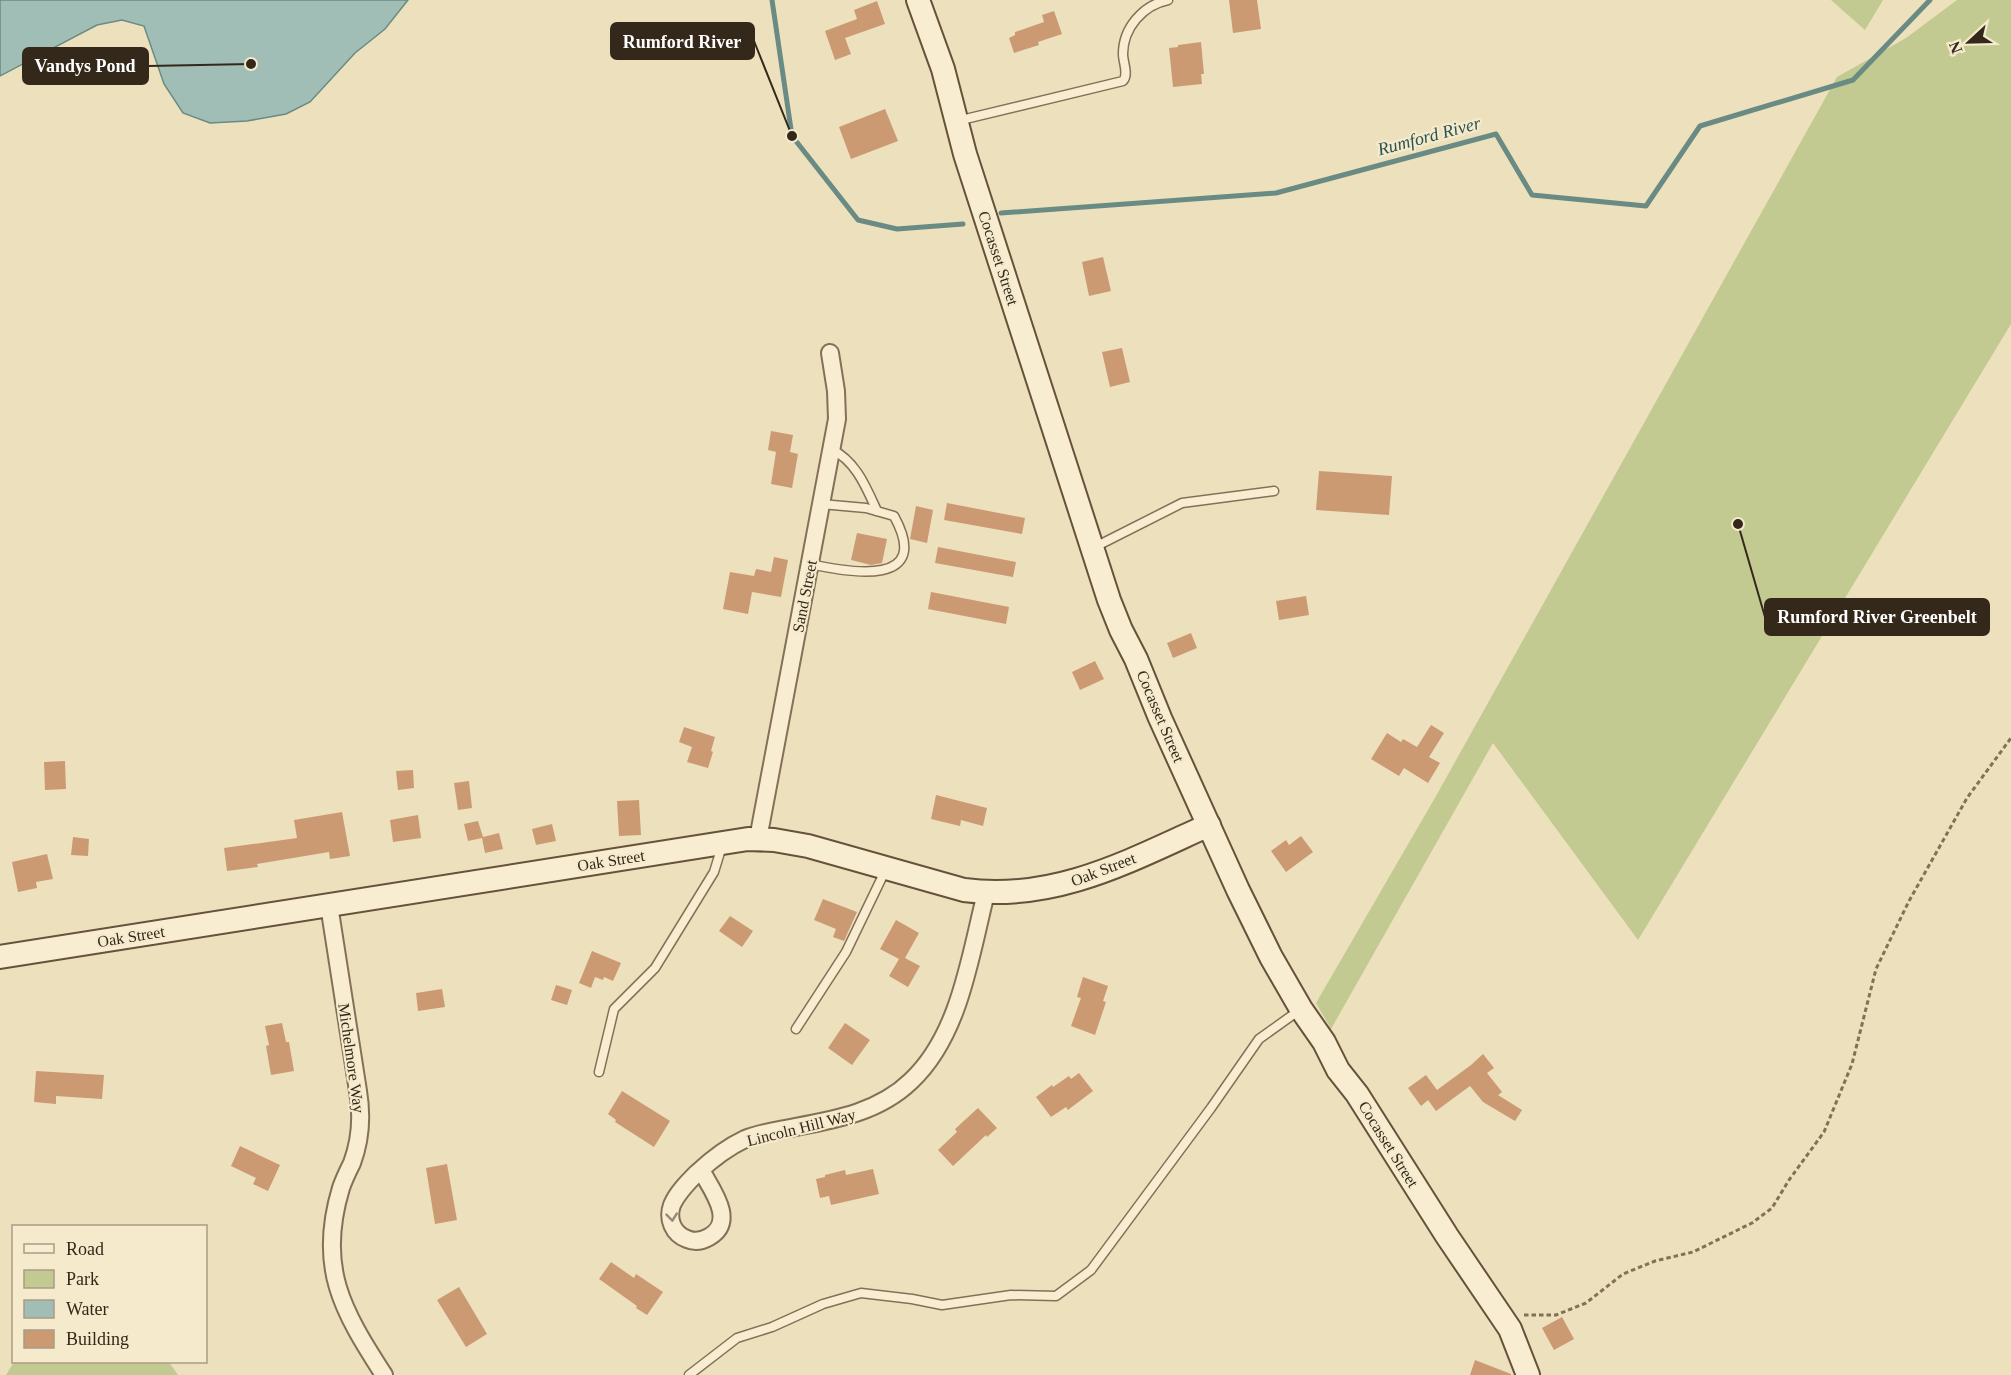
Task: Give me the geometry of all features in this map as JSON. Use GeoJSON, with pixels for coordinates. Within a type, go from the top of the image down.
{"type":"FeatureCollection","features":[{"type":"Feature","properties":{"kind":"main road","name":"Cocasset Street"},"geometry":{"type":"LineString","coordinates":[[918,0],[943,69],[965,154],[1109,600],[1160,718],[1256,927],[1301,1009],[1324,1042],[1338,1070],[1358,1094],[1447,1236],[1510,1329],[1528,1375]]}},
{"type":"Feature","properties":{"kind":"main road","name":"Oak Street"},"geometry":{"type":"LineString","coordinates":[[0,957],[758,839],[808,846],[944,886],[986,893],[1035,890],[1082,879],[1209,825]]}},
{"type":"Feature","properties":{"kind":"street","name":"Sand Street"},"geometry":{"type":"LineString","coordinates":[[758,839],[837,419],[836,391],[830,353]]}},
{"type":"Feature","properties":{"kind":"street","name":"Lincoln Hill Way"},"geometry":{"type":"LineString","coordinates":[[701,1170],[745,1139],[855,1114],[885,1101],[912,1081],[932,1056],[949,1027],[986,893]]}},
{"type":"Feature","properties":{"kind":"street","name":"Michelmore Way"},"geometry":{"type":"LineString","coordinates":[[329,905],[361,1120],[356,1148],[342,1185],[332,1223],[332,1265],[341,1302],[384,1375]]}},
{"type":"Feature","properties":{"kind":"lane"},"geometry":{"type":"LineString","coordinates":[[957,121],[1123,81],[1126,75],[1124,42],[1129,27],[1146,10],[1159,2],[1168,0]]}},
{"type":"Feature","properties":{"kind":"lane"},"geometry":{"type":"LineString","coordinates":[[831,449],[841,454],[856,469],[877,511]]}},
{"type":"Feature","properties":{"kind":"lane"},"geometry":{"type":"LineString","coordinates":[[1093,548],[1182,503],[1274,491]]}},
{"type":"Feature","properties":{"kind":"lane"},"geometry":{"type":"LineString","coordinates":[[810,564],[839,570],[876,572],[889,569],[902,560],[905,549],[901,527],[894,516],[866,508],[821,504]]}},
{"type":"Feature","properties":{"kind":"lane"},"geometry":{"type":"LineString","coordinates":[[599,1072],[615,1009],[655,968],[714,872],[723,843]]}},
{"type":"Feature","properties":{"kind":"lane"},"geometry":{"type":"LineString","coordinates":[[796,1029],[846,952],[886,869]]}},
{"type":"Feature","properties":{"kind":"lane"},"geometry":{"type":"LineString","coordinates":[[689,1375],[737,1338],[772,1327],[823,1304],[861,1293],[942,1305],[1011,1295],[1056,1296],[1091,1270],[1259,1039],[1301,1009]]}},
{"type":"Feature","properties":{"kind":"path"},"geometry":{"type":"LineString","coordinates":[[1494,1304],[1519,1315],[1556,1315],[1586,1303],[1623,1274],[1655,1262],[1693,1252],[1752,1223],[1773,1208],[1789,1180],[1824,1132],[1852,1064],[1876,969],[1909,902],[1967,798],[2011,738]]}},
{"type":"Feature","properties":{"kind":"green space"},"geometry":{"type":"Polygon","coordinates":[[[1831,0],[1883,0],[1865,30],[1831,0]]]}},
{"type":"Feature","properties":{"kind":"green space"},"geometry":{"type":"Polygon","coordinates":[[[1957,0],[2011,0],[2011,324],[1638,940],[1493,743],[1331,1029],[1316,1003],[1436,796],[1837,77],[1906,38],[1957,0]]]}},
{"type":"Feature","properties":{"kind":"green space"},"geometry":{"type":"Polygon","coordinates":[[[13,1363],[170,1363],[178,1375],[6,1375],[13,1363]]]}},
{"type":"Feature","properties":{"kind":"water"},"geometry":{"type":"Polygon","coordinates":[[[0,0],[408,0],[385,29],[355,53],[310,102],[286,114],[247,121],[210,123],[183,113],[164,84],[144,26],[122,20],[97,25],[0,76],[0,0]]]}},
{"type":"Feature","properties":{"kind":"building"},"geometry":{"type":"Polygon","coordinates":[[[1229,0],[1257,0],[1261,29],[1233,33],[1229,0]]]}},
{"type":"Feature","properties":{"kind":"building"},"geometry":{"type":"Polygon","coordinates":[[[877,1],[885,24],[845,38],[851,54],[835,60],[825,31],[857,19],[854,10],[877,1]]]}},
{"type":"Feature","properties":{"kind":"building"},"geometry":{"type":"Polygon","coordinates":[[[1054,11],[1062,34],[1014,53],[1009,38],[1015,35],[1015,32],[1044,22],[1042,15],[1054,11]]]}},
{"type":"Feature","properties":{"kind":"building"},"geometry":{"type":"Polygon","coordinates":[[[1201,42],[1204,74],[1201,74],[1202,84],[1173,87],[1169,48],[1201,42]]]}},
{"type":"Feature","properties":{"kind":"building"},"geometry":{"type":"Polygon","coordinates":[[[885,109],[898,141],[851,159],[839,127],[885,109]]]}},
{"type":"Feature","properties":{"kind":"building"},"geometry":{"type":"Polygon","coordinates":[[[1103,257],[1111,291],[1089,296],[1082,262],[1103,257]]]}},
{"type":"Feature","properties":{"kind":"building"},"geometry":{"type":"Polygon","coordinates":[[[1122,348],[1130,382],[1110,387],[1102,352],[1122,348]]]}},
{"type":"Feature","properties":{"kind":"building"},"geometry":{"type":"Polygon","coordinates":[[[771,431],[793,435],[790,452],[798,454],[792,488],[771,484],[776,452],[768,450],[771,431]]]}},
{"type":"Feature","properties":{"kind":"building"},"geometry":{"type":"Polygon","coordinates":[[[1319,471],[1392,476],[1389,515],[1316,510],[1319,471]]]}},
{"type":"Feature","properties":{"kind":"building"},"geometry":{"type":"Polygon","coordinates":[[[947,503],[1025,518],[1022,534],[944,520],[947,503]]]}},
{"type":"Feature","properties":{"kind":"building"},"geometry":{"type":"Polygon","coordinates":[[[916,506],[933,510],[927,543],[910,539],[916,506]]]}},
{"type":"Feature","properties":{"kind":"building"},"geometry":{"type":"Polygon","coordinates":[[[857,533],[887,539],[882,563],[871,565],[851,560],[857,533]]]}},
{"type":"Feature","properties":{"kind":"building"},"geometry":{"type":"Polygon","coordinates":[[[938,547],[1016,562],[1013,577],[935,563],[938,547]]]}},
{"type":"Feature","properties":{"kind":"building"},"geometry":{"type":"Polygon","coordinates":[[[774,557],[788,560],[781,597],[752,592],[748,614],[723,609],[730,572],[754,576],[756,569],[771,572],[774,557]]]}},
{"type":"Feature","properties":{"kind":"building"},"geometry":{"type":"Polygon","coordinates":[[[931,592],[1009,607],[1006,624],[928,609],[931,592]]]}},
{"type":"Feature","properties":{"kind":"building"},"geometry":{"type":"Polygon","coordinates":[[[1306,596],[1309,615],[1279,620],[1276,601],[1306,596]]]}},
{"type":"Feature","properties":{"kind":"building"},"geometry":{"type":"Polygon","coordinates":[[[1191,633],[1197,648],[1173,658],[1167,643],[1191,633]]]}},
{"type":"Feature","properties":{"kind":"building"},"geometry":{"type":"Polygon","coordinates":[[[1095,661],[1104,679],[1080,690],[1072,672],[1095,661]]]}},
{"type":"Feature","properties":{"kind":"building"},"geometry":{"type":"Polygon","coordinates":[[[1431,725],[1444,733],[1429,757],[1440,763],[1428,783],[1404,768],[1399,776],[1371,759],[1387,733],[1401,742],[1403,739],[1417,747],[1431,725]]]}},
{"type":"Feature","properties":{"kind":"building"},"geometry":{"type":"Polygon","coordinates":[[[684,727],[715,737],[708,768],[687,762],[692,747],[679,742],[684,727]]]}},
{"type":"Feature","properties":{"kind":"building"},"geometry":{"type":"Polygon","coordinates":[[[65,761],[66,789],[45,790],[44,762],[65,761]]]}},
{"type":"Feature","properties":{"kind":"building"},"geometry":{"type":"Polygon","coordinates":[[[413,770],[414,788],[398,790],[396,771],[413,770]]]}},
{"type":"Feature","properties":{"kind":"building"},"geometry":{"type":"Polygon","coordinates":[[[469,781],[472,808],[458,810],[454,783],[469,781]]]}},
{"type":"Feature","properties":{"kind":"building"},"geometry":{"type":"Polygon","coordinates":[[[936,795],[987,808],[983,826],[961,820],[960,826],[931,819],[936,795]]]}},
{"type":"Feature","properties":{"kind":"building"},"geometry":{"type":"Polygon","coordinates":[[[639,800],[641,835],[619,836],[617,801],[639,800]]]}},
{"type":"Feature","properties":{"kind":"building"},"geometry":{"type":"Polygon","coordinates":[[[342,812],[350,856],[330,859],[329,852],[227,871],[224,848],[297,838],[294,820],[342,812]]]}},
{"type":"Feature","properties":{"kind":"building"},"geometry":{"type":"Polygon","coordinates":[[[418,815],[421,838],[393,842],[390,820],[418,815]]]}},
{"type":"Feature","properties":{"kind":"building"},"geometry":{"type":"Polygon","coordinates":[[[478,821],[483,837],[499,833],[503,849],[485,853],[482,838],[468,841],[464,824],[478,821]]]}},
{"type":"Feature","properties":{"kind":"building"},"geometry":{"type":"Polygon","coordinates":[[[552,824],[556,841],[536,845],[532,829],[552,824]]]}},
{"type":"Feature","properties":{"kind":"building"},"geometry":{"type":"Polygon","coordinates":[[[1301,836],[1313,852],[1286,872],[1271,851],[1286,840],[1289,845],[1301,836]]]}},
{"type":"Feature","properties":{"kind":"building"},"geometry":{"type":"Polygon","coordinates":[[[73,837],[89,839],[88,856],[71,855],[73,837]]]}},
{"type":"Feature","properties":{"kind":"building"},"geometry":{"type":"Polygon","coordinates":[[[47,854],[53,879],[36,882],[37,888],[18,892],[12,862],[47,854]]]}},
{"type":"Feature","properties":{"kind":"building"},"geometry":{"type":"Polygon","coordinates":[[[823,899],[857,912],[844,941],[833,937],[836,929],[814,920],[823,899]]]}},
{"type":"Feature","properties":{"kind":"building"},"geometry":{"type":"Polygon","coordinates":[[[730,916],[753,931],[742,947],[719,931],[730,916]]]}},
{"type":"Feature","properties":{"kind":"building"},"geometry":{"type":"Polygon","coordinates":[[[896,920],[919,933],[905,958],[920,966],[908,987],[889,976],[899,959],[880,949],[896,920]]]}},
{"type":"Feature","properties":{"kind":"building"},"geometry":{"type":"Polygon","coordinates":[[[592,951],[621,963],[613,981],[604,977],[603,980],[595,977],[591,988],[579,983],[592,951]]]}},
{"type":"Feature","properties":{"kind":"building"},"geometry":{"type":"Polygon","coordinates":[[[1083,977],[1108,986],[1103,1001],[1106,1002],[1095,1035],[1071,1026],[1081,998],[1077,997],[1083,977]]]}},
{"type":"Feature","properties":{"kind":"building"},"geometry":{"type":"Polygon","coordinates":[[[556,985],[572,990],[567,1005],[551,1000],[556,985]]]}},
{"type":"Feature","properties":{"kind":"building"},"geometry":{"type":"Polygon","coordinates":[[[442,989],[445,1007],[418,1011],[416,993],[442,989]]]}},
{"type":"Feature","properties":{"kind":"building"},"geometry":{"type":"Polygon","coordinates":[[[282,1023],[286,1042],[289,1042],[294,1071],[271,1075],[265,1026],[282,1023]]]}},
{"type":"Feature","properties":{"kind":"building"},"geometry":{"type":"Polygon","coordinates":[[[845,1023],[870,1040],[852,1065],[828,1048],[845,1023]]]}},
{"type":"Feature","properties":{"kind":"building"},"geometry":{"type":"Polygon","coordinates":[[[1483,1054],[1494,1068],[1487,1073],[1502,1092],[1498,1095],[1522,1110],[1515,1121],[1483,1102],[1470,1086],[1436,1111],[1428,1100],[1421,1106],[1408,1088],[1426,1075],[1437,1090],[1483,1054]]]}},
{"type":"Feature","properties":{"kind":"building"},"geometry":{"type":"Polygon","coordinates":[[[36,1071],[104,1075],[102,1099],[56,1096],[56,1104],[34,1102],[36,1071]]]}},
{"type":"Feature","properties":{"kind":"building"},"geometry":{"type":"Polygon","coordinates":[[[1079,1073],[1093,1091],[1068,1110],[1066,1107],[1051,1117],[1036,1097],[1052,1085],[1053,1087],[1069,1076],[1071,1079],[1079,1073]]]}},
{"type":"Feature","properties":{"kind":"building"},"geometry":{"type":"Polygon","coordinates":[[[622,1091],[670,1121],[654,1147],[615,1122],[616,1120],[608,1114],[622,1091]]]}},
{"type":"Feature","properties":{"kind":"building"},"geometry":{"type":"Polygon","coordinates":[[[978,1108],[997,1128],[987,1137],[986,1135],[953,1166],[938,1150],[957,1132],[955,1129],[978,1108]]]}},
{"type":"Feature","properties":{"kind":"building"},"geometry":{"type":"Polygon","coordinates":[[[240,1146],[280,1165],[268,1191],[253,1184],[256,1178],[231,1166],[240,1146]]]}},
{"type":"Feature","properties":{"kind":"building"},"geometry":{"type":"Polygon","coordinates":[[[447,1164],[457,1220],[435,1224],[426,1168],[447,1164]]]}},
{"type":"Feature","properties":{"kind":"building"},"geometry":{"type":"Polygon","coordinates":[[[873,1169],[879,1194],[831,1205],[829,1196],[820,1198],[816,1179],[845,1170],[846,1175],[873,1169]]]}},
{"type":"Feature","properties":{"kind":"building"},"geometry":{"type":"Polygon","coordinates":[[[611,1262],[634,1278],[636,1274],[663,1292],[647,1315],[599,1279],[611,1262]]]}},
{"type":"Feature","properties":{"kind":"building"},"geometry":{"type":"Polygon","coordinates":[[[459,1287],[487,1334],[466,1347],[437,1300],[459,1287]]]}},
{"type":"Feature","properties":{"kind":"building"},"geometry":{"type":"Polygon","coordinates":[[[1562,1317],[1574,1339],[1554,1350],[1542,1328],[1562,1317]]]}},
{"type":"Feature","properties":{"kind":"building"},"geometry":{"type":"Polygon","coordinates":[[[1475,1360],[1511,1374],[1511,1375],[1470,1375],[1475,1360]]]}},
{"type":"Feature","properties":{"kind":"waterway","name":"Rumford River"},"geometry":{"type":"LineString","coordinates":[[772,0],[792,136],[858,220],[897,229],[963,224]]}},
{"type":"Feature","properties":{"kind":"waterway","name":"Rumford River"},"geometry":{"type":"LineString","coordinates":[[1001,213],[1276,193],[1496,134],[1532,195],[1646,206],[1700,126],[1853,80],[1930,0]]}},
{"type":"Feature","properties":{"kind":"place","name":"Vandys Pond"},"geometry":{"type":"Point","coordinates":[251,64]}},
{"type":"Feature","properties":{"kind":"place","name":"Rumford River"},"geometry":{"type":"Point","coordinates":[792,136]}},
{"type":"Feature","properties":{"kind":"place","name":"Rumford River Greenbelt"},"geometry":{"type":"Point","coordinates":[1738,524]}}]}
